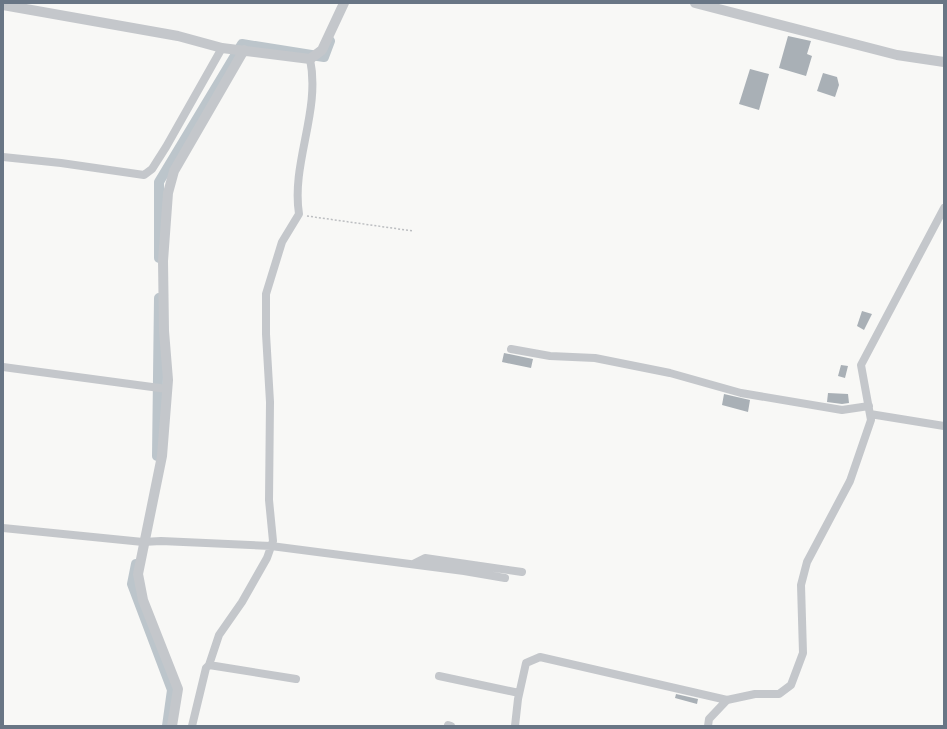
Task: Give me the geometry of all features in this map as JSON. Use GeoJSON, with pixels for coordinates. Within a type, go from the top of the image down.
{"type":"FeatureCollection","features":[{"type":"Feature","properties":{"kind":"street"},"geometry":{"type":"LineString","coordinates":[[3,5],[178,36],[222,48],[310,59],[322,50],[344,3]]}},
{"type":"Feature","properties":{"kind":"street"},"geometry":{"type":"LineString","coordinates":[[695,3],[897,55],[944,62]]}},
{"type":"Feature","properties":{"kind":"street"},"geometry":{"type":"LineString","coordinates":[[3,157],[61,163],[144,175],[152,169],[166,147],[222,48]]}},
{"type":"Feature","properties":{"kind":"street"},"geometry":{"type":"LineString","coordinates":[[172,726],[178,689],[143,600],[138,574],[143,542],[162,456],[167,389],[163,261],[168,193],[174,171],[244,50]]}},
{"type":"Feature","properties":{"kind":"street"},"geometry":{"type":"LineString","coordinates":[[192,726],[206,668],[209,665],[219,635],[242,602],[272,546],[273,541],[269,500],[270,402],[266,334],[266,294],[282,242],[299,214],[297,201],[299,174],[310,117],[312,80],[310,59]]}},
{"type":"Feature","properties":{"kind":"street"},"geometry":{"type":"LineString","coordinates":[[515,726],[519,693],[526,663],[540,657],[727,700],[755,694],[779,694],[791,685],[803,653],[802,585],[807,562],[850,481],[871,420],[861,365],[944,208]]}},
{"type":"Feature","properties":{"kind":"street"},"geometry":{"type":"LineString","coordinates":[[511,349],[550,356],[595,358],[670,373],[741,393],[842,410],[870,410],[944,426]]}},
{"type":"Feature","properties":{"kind":"street"},"geometry":{"type":"LineString","coordinates":[[3,367],[167,389]]}},
{"type":"Feature","properties":{"kind":"street"},"geometry":{"type":"LineString","coordinates":[[3,528],[143,542],[161,541],[272,546],[413,564],[505,578]]}},
{"type":"Feature","properties":{"kind":"street"},"geometry":{"type":"LineString","coordinates":[[413,564],[425,558],[522,572]]}},
{"type":"Feature","properties":{"kind":"street"},"geometry":{"type":"LineString","coordinates":[[209,665],[296,680]]}},
{"type":"Feature","properties":{"kind":"street"},"geometry":{"type":"LineString","coordinates":[[438,676],[519,693]]}},
{"type":"Feature","properties":{"kind":"street"},"geometry":{"type":"LineString","coordinates":[[708,726],[709,719],[727,700]]}},
{"type":"Feature","properties":{"kind":"path"},"geometry":{"type":"LineString","coordinates":[[299,214],[414,231]]}},
{"type":"Feature","properties":{"kind":"building"},"geometry":{"type":"Polygon","coordinates":[[[788,36],[811,41],[807,54],[812,56],[806,76],[779,68],[788,36]]]}},
{"type":"Feature","properties":{"kind":"building"},"geometry":{"type":"Polygon","coordinates":[[[750,69],[769,74],[759,110],[739,104],[750,69]]]}},
{"type":"Feature","properties":{"kind":"building"},"geometry":{"type":"Polygon","coordinates":[[[823,73],[837,77],[839,85],[835,97],[817,91],[823,73]]]}},
{"type":"Feature","properties":{"kind":"building"},"geometry":{"type":"Polygon","coordinates":[[[862,311],[872,314],[864,330],[857,326],[862,311]]]}},
{"type":"Feature","properties":{"kind":"building"},"geometry":{"type":"Polygon","coordinates":[[[504,353],[533,359],[531,368],[502,362],[504,353]]]}},
{"type":"Feature","properties":{"kind":"building"},"geometry":{"type":"Polygon","coordinates":[[[841,365],[848,366],[845,378],[838,376],[841,365]]]}},
{"type":"Feature","properties":{"kind":"building"},"geometry":{"type":"Polygon","coordinates":[[[828,393],[848,394],[849,403],[842,404],[827,402],[828,393]]]}},
{"type":"Feature","properties":{"kind":"building"},"geometry":{"type":"Polygon","coordinates":[[[724,394],[750,400],[748,412],[722,405],[724,394]]]}},
{"type":"Feature","properties":{"kind":"building"},"geometry":{"type":"Polygon","coordinates":[[[676,694],[698,699],[697,704],[675,698],[676,694]]]}},
{"type":"Feature","properties":{"kind":"waterway"},"geometry":{"type":"LineString","coordinates":[[159,258],[159,182],[242,44],[324,57],[330,41]]}},
{"type":"Feature","properties":{"kind":"waterway"},"geometry":{"type":"LineString","coordinates":[[157,456],[159,298]]}},
{"type":"Feature","properties":{"kind":"waterway"},"geometry":{"type":"LineString","coordinates":[[136,564],[132,584],[172,690],[167,726]]}}]}
